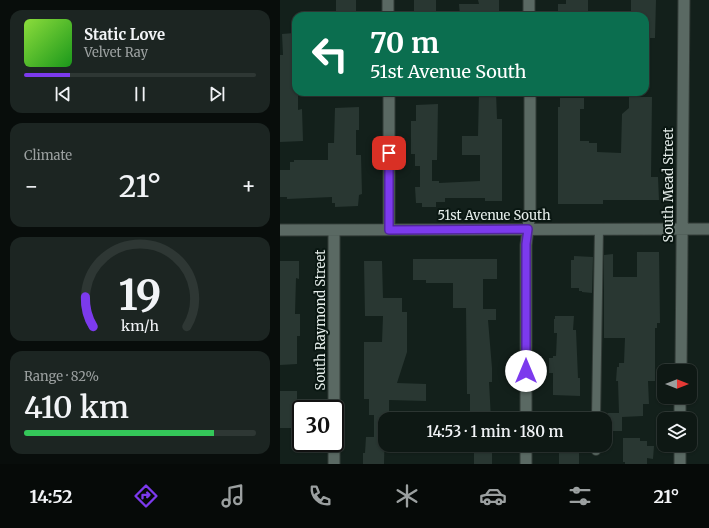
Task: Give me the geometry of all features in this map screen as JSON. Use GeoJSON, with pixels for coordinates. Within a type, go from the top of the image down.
{"type":"FeatureCollection","features":[{"type":"Feature","properties":{"kind":"street"},"geometry":{"type":"LineString","coordinates":[[388,0],[388,12]]}},
{"type":"Feature","properties":{"kind":"street"},"geometry":{"type":"LineString","coordinates":[[529,0],[529,12]]}},
{"type":"Feature","properties":{"kind":"street","name":"South Mead Street"},"geometry":{"type":"LineString","coordinates":[[681,364],[684,0]]}},
{"type":"Feature","properties":{"kind":"street"},"geometry":{"type":"LineString","coordinates":[[388,96],[389,230]]}},
{"type":"Feature","properties":{"kind":"street"},"geometry":{"type":"LineString","coordinates":[[526,412],[526,244],[530,212],[530,96]]}},
{"type":"Feature","properties":{"kind":"street","name":"51st Avenue South"},"geometry":{"type":"LineString","coordinates":[[280,230],[709,229]]}},
{"type":"Feature","properties":{"kind":"street","name":"South Raymond Street"},"geometry":{"type":"LineString","coordinates":[[334,230],[334,400]]}},
{"type":"Feature","properties":{"kind":"street"},"geometry":{"type":"LineString","coordinates":[[334,452],[334,464]]}},
{"type":"Feature","properties":{"kind":"street"},"geometry":{"type":"LineString","coordinates":[[526,452],[526,464]]}},
{"type":"Feature","properties":{"kind":"street"},"geometry":{"type":"LineString","coordinates":[[680,452],[680,464]]}},
{"type":"Feature","properties":{"kind":"lane"},"geometry":{"type":"LineString","coordinates":[[596,412],[599,229]]}},
{"type":"Feature","properties":{"kind":"building"},"geometry":{"type":"Polygon","coordinates":[[[336,0],[356,0],[356,12],[336,12],[336,0]]]}},
{"type":"Feature","properties":{"kind":"building"},"geometry":{"type":"Polygon","coordinates":[[[414,0],[436,0],[436,12],[414,12],[414,0]]]}},
{"type":"Feature","properties":{"kind":"building"},"geometry":{"type":"Polygon","coordinates":[[[478,0],[499,0],[499,12],[460,12],[459,4],[479,4],[478,0]]]}},
{"type":"Feature","properties":{"kind":"building"},"geometry":{"type":"Polygon","coordinates":[[[566,0],[588,0],[588,12],[558,12],[558,4],[566,4],[566,0]]]}},
{"type":"Feature","properties":{"kind":"building"},"geometry":{"type":"Polygon","coordinates":[[[631,0],[656,0],[655,38],[649,38],[649,12],[631,12],[631,0]]]}},
{"type":"Feature","properties":{"kind":"building"},"geometry":{"type":"Polygon","coordinates":[[[292,33],[292,96],[298,96],[298,110],[302,109],[303,141],[280,142],[280,55],[283,55],[282,34],[292,33]]]}},
{"type":"Feature","properties":{"kind":"building"},"geometry":{"type":"Polygon","coordinates":[[[479,96],[496,96],[497,119],[502,119],[502,201],[485,201],[485,198],[445,198],[445,202],[436,202],[436,207],[422,207],[422,203],[416,203],[415,187],[420,187],[420,166],[415,166],[415,154],[411,154],[411,121],[416,121],[416,105],[438,104],[437,160],[432,160],[432,181],[439,181],[439,183],[480,181],[480,155],[462,155],[462,136],[478,136],[479,96]]]}},
{"type":"Feature","properties":{"kind":"building"},"geometry":{"type":"Polygon","coordinates":[[[629,97],[652,97],[651,177],[658,177],[659,200],[603,200],[603,204],[558,204],[558,107],[560,107],[560,98],[584,98],[584,109],[580,109],[580,141],[597,143],[597,152],[621,153],[622,114],[629,108],[629,97]]]}},
{"type":"Feature","properties":{"kind":"building"},"geometry":{"type":"Polygon","coordinates":[[[359,107],[359,130],[356,130],[356,155],[361,155],[362,194],[359,195],[358,206],[335,207],[335,203],[332,203],[332,197],[287,199],[287,197],[280,197],[280,170],[290,170],[290,162],[294,162],[294,160],[328,160],[328,143],[334,143],[335,108],[359,107]]]}},
{"type":"Feature","properties":{"kind":"building"},"geometry":{"type":"Polygon","coordinates":[[[637,252],[659,252],[660,323],[657,323],[657,328],[655,328],[655,381],[648,381],[649,404],[643,404],[643,416],[622,417],[622,431],[612,431],[612,413],[619,413],[618,381],[616,381],[617,367],[619,367],[619,363],[624,363],[625,338],[604,338],[604,255],[613,254],[613,277],[637,277],[637,252]]]}},
{"type":"Feature","properties":{"kind":"building"},"geometry":{"type":"Polygon","coordinates":[[[574,256],[593,257],[592,293],[579,291],[579,288],[571,288],[571,260],[574,260],[574,256]]]}},
{"type":"Feature","properties":{"kind":"building"},"geometry":{"type":"Polygon","coordinates":[[[413,259],[497,259],[497,279],[483,279],[483,309],[496,309],[496,320],[488,320],[492,368],[492,382],[489,382],[491,412],[470,412],[470,394],[467,394],[466,308],[453,308],[453,283],[426,283],[426,280],[413,280],[413,259]]]}},
{"type":"Feature","properties":{"kind":"building"},"geometry":{"type":"Polygon","coordinates":[[[280,261],[299,261],[299,279],[296,278],[295,314],[300,314],[300,336],[297,336],[297,364],[280,365],[280,261]]]}},
{"type":"Feature","properties":{"kind":"building"},"geometry":{"type":"Polygon","coordinates":[[[364,261],[382,261],[383,298],[402,298],[402,312],[407,312],[407,352],[397,383],[426,384],[426,401],[389,400],[389,412],[378,412],[378,452],[384,452],[384,464],[363,464],[363,453],[365,453],[366,437],[374,437],[374,415],[369,415],[369,399],[364,399],[364,342],[382,342],[383,316],[365,316],[364,261]]]}},
{"type":"Feature","properties":{"kind":"building"},"geometry":{"type":"Polygon","coordinates":[[[555,316],[574,316],[573,330],[576,330],[580,396],[553,395],[553,373],[549,373],[549,358],[556,356],[557,333],[554,333],[555,316]]]}},
{"type":"Feature","properties":{"kind":"building"},"geometry":{"type":"Polygon","coordinates":[[[280,391],[297,391],[297,400],[292,400],[292,428],[280,428],[280,391]]]}},
{"type":"Feature","properties":{"kind":"building"},"geometry":{"type":"Polygon","coordinates":[[[623,438],[640,438],[640,441],[647,441],[647,446],[654,446],[653,459],[647,458],[647,464],[625,464],[625,462],[623,462],[623,438]]]}},
{"type":"Feature","properties":{"kind":"building"},"geometry":{"type":"Polygon","coordinates":[[[474,452],[492,452],[492,464],[474,464],[474,452]]]}},
{"type":"Feature","properties":{"kind":"building"},"geometry":{"type":"Polygon","coordinates":[[[559,452],[579,452],[579,464],[559,464],[559,452]]]}},
{"type":"Feature","properties":{"kind":"route"},"geometry":{"type":"LineString","coordinates":[[389,153],[389,230],[528,229],[526,244],[526,371]]}}]}
